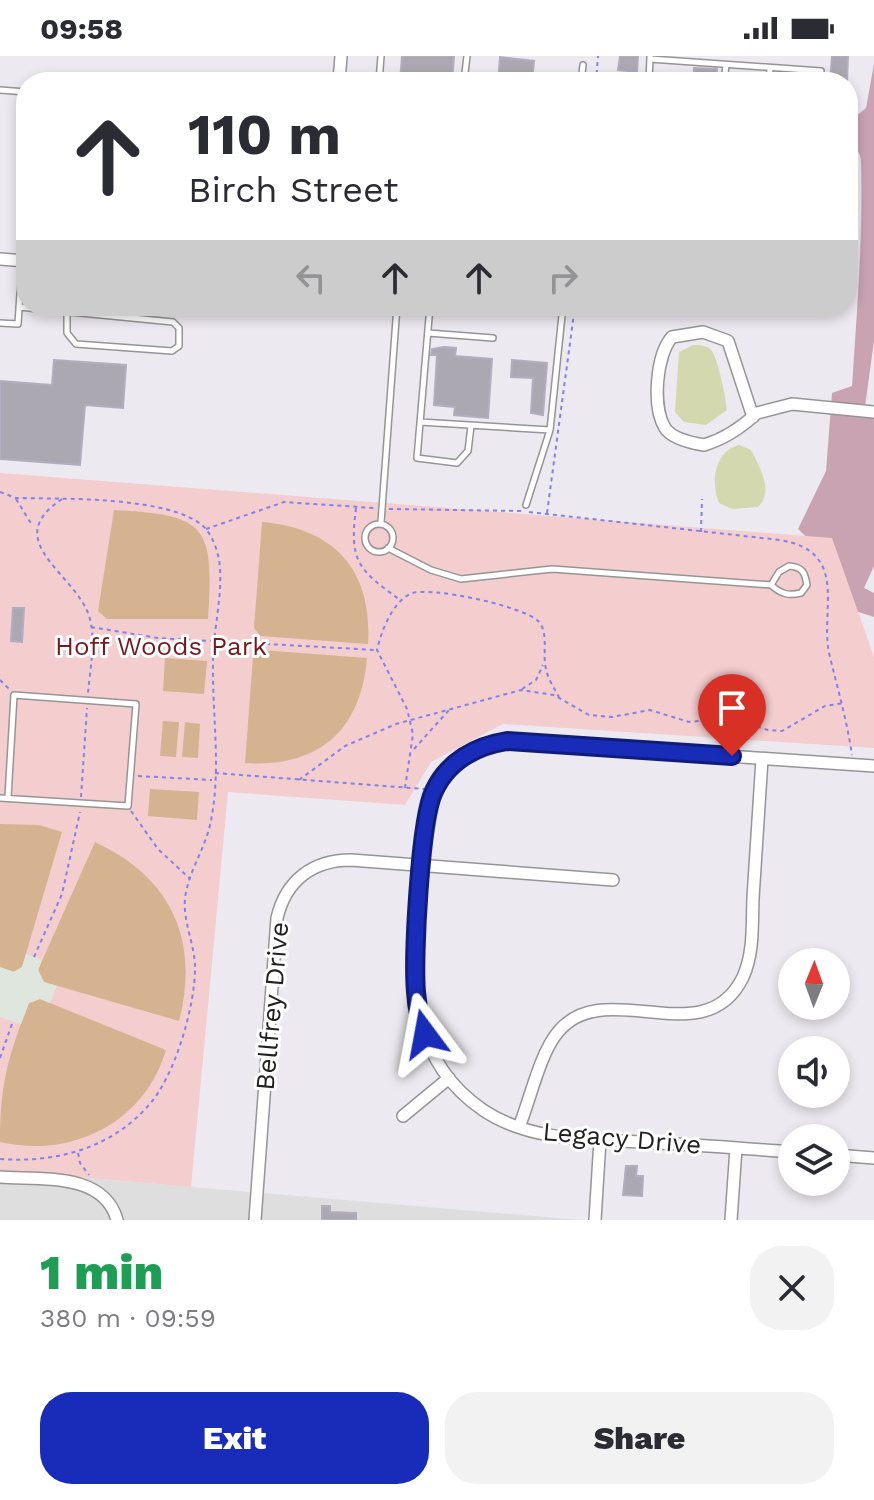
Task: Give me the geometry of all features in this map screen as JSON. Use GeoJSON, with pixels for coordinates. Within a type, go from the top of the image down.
{"type":"FeatureCollection","features":[{"type":"Feature","properties":{"kind":"street"},"geometry":{"type":"LineString","coordinates":[[753,417],[728,341],[703,332],[672,337],[661,359],[660,413],[667,431],[704,445],[753,417],[792,404],[874,412]]}},
{"type":"Feature","properties":{"kind":"street"},"geometry":{"type":"LineString","coordinates":[[434,790],[464,756],[507,741],[874,766]]}},
{"type":"Feature","properties":{"kind":"street"},"geometry":{"type":"LineString","coordinates":[[519,1127],[549,1045],[574,1018],[605,1010],[694,1014],[715,1007],[739,984],[750,952],[762,759]]}},
{"type":"Feature","properties":{"kind":"street","name":"Legacy Drive"},"geometry":{"type":"LineString","coordinates":[[434,790],[425,819],[416,997],[425,1034],[449,1078],[486,1112],[545,1135],[778,1151]]}},
{"type":"Feature","properties":{"kind":"street","name":"Bellfrey Drive"},"geometry":{"type":"LineString","coordinates":[[255,1220],[277,918],[283,900],[302,874],[333,860],[613,880]]}},
{"type":"Feature","properties":{"kind":"street"},"geometry":{"type":"LineString","coordinates":[[403,1116],[449,1078]]}},
{"type":"Feature","properties":{"kind":"street"},"geometry":{"type":"LineString","coordinates":[[595,1220],[600,1140]]}},
{"type":"Feature","properties":{"kind":"street"},"geometry":{"type":"LineString","coordinates":[[731,1220],[736,1148]]}},
{"type":"Feature","properties":{"kind":"street"},"geometry":{"type":"LineString","coordinates":[[850,1156],[874,1158]]}},
{"type":"Feature","properties":{"kind":"street"},"geometry":{"type":"LineString","coordinates":[[0,1177],[92,1187],[109,1201],[117,1220]]}},
{"type":"Feature","properties":{"kind":"lane"},"geometry":{"type":"LineString","coordinates":[[650,58],[821,72]]}},
{"type":"Feature","properties":{"kind":"lane"},"geometry":{"type":"LineString","coordinates":[[582,72],[583,65]]}},
{"type":"Feature","properties":{"kind":"lane"},"geometry":{"type":"LineString","coordinates":[[725,72],[726,65]]}},
{"type":"Feature","properties":{"kind":"lane"},"geometry":{"type":"LineString","coordinates":[[770,68],[770,72]]}},
{"type":"Feature","properties":{"kind":"lane"},"geometry":{"type":"LineString","coordinates":[[0,323],[18,324],[18,316]]}},
{"type":"Feature","properties":{"kind":"lane"},"geometry":{"type":"LineString","coordinates":[[67,316],[67,333],[76,344],[172,351],[179,346],[179,328],[173,322],[102,316]]}},
{"type":"Feature","properties":{"kind":"lane"},"geometry":{"type":"LineString","coordinates":[[381,522],[391,530],[393,538],[382,553],[372,551],[366,544],[365,536],[381,522],[396,316]]}},
{"type":"Feature","properties":{"kind":"lane"},"geometry":{"type":"LineString","coordinates":[[429,316],[417,458],[457,463],[468,451],[471,426]]}},
{"type":"Feature","properties":{"kind":"lane"},"geometry":{"type":"LineString","coordinates":[[526,505],[550,430],[562,316]]}},
{"type":"Feature","properties":{"kind":"lane"},"geometry":{"type":"LineString","coordinates":[[428,333],[493,338]]}},
{"type":"Feature","properties":{"kind":"lane"},"geometry":{"type":"LineString","coordinates":[[420,422],[550,430]]}},
{"type":"Feature","properties":{"kind":"lane"},"geometry":{"type":"LineString","coordinates":[[388,548],[431,570],[461,579],[552,569],[771,585],[779,593],[801,593],[807,585],[805,574],[799,567],[789,566],[779,572],[771,585]]}},
{"type":"Feature","properties":{"kind":"lane"},"geometry":{"type":"LineString","coordinates":[[0,798],[128,806],[136,704],[14,695],[8,797]]}},
{"type":"Feature","properties":{"kind":"path"},"geometry":{"type":"LineString","coordinates":[[547,514],[574,316]]}},
{"type":"Feature","properties":{"kind":"path"},"geometry":{"type":"LineString","coordinates":[[0,492],[16,498],[168,508],[206,529],[219,555],[220,574],[215,640],[217,719],[210,823],[189,878],[185,903],[194,954],[192,997],[165,1081],[149,1106],[110,1137],[78,1152],[42,1160],[0,1159]]}},
{"type":"Feature","properties":{"kind":"path"},"geometry":{"type":"LineString","coordinates":[[16,498],[32,526],[33,543],[40,558],[83,602],[90,627],[81,803],[75,845],[62,894],[34,957]]}},
{"type":"Feature","properties":{"kind":"path"},"geometry":{"type":"LineString","coordinates":[[32,526],[41,512],[63,499]]}},
{"type":"Feature","properties":{"kind":"path"},"geometry":{"type":"LineString","coordinates":[[700,533],[702,499]]}},
{"type":"Feature","properties":{"kind":"path"},"geometry":{"type":"LineString","coordinates":[[206,529],[284,502],[382,509],[547,514],[793,542],[811,554],[826,574],[830,589],[829,656],[844,703],[853,764]]}},
{"type":"Feature","properties":{"kind":"path"},"geometry":{"type":"LineString","coordinates":[[356,507],[352,540],[356,561],[365,575],[400,601]]}},
{"type":"Feature","properties":{"kind":"path"},"geometry":{"type":"LineString","coordinates":[[405,788],[413,750],[410,720],[377,650],[384,628],[400,601],[417,591],[520,608],[531,613],[544,629],[544,660],[542,671],[521,690]]}},
{"type":"Feature","properties":{"kind":"path"},"geometry":{"type":"LineString","coordinates":[[90,627],[158,638],[377,650]]}},
{"type":"Feature","properties":{"kind":"path"},"geometry":{"type":"LineString","coordinates":[[544,660],[559,698]]}},
{"type":"Feature","properties":{"kind":"path"},"geometry":{"type":"LineString","coordinates":[[0,680],[14,695]]}},
{"type":"Feature","properties":{"kind":"path"},"geometry":{"type":"LineString","coordinates":[[299,780],[345,746],[410,720],[521,690],[559,698],[589,715],[612,717],[650,710],[689,722],[732,718],[768,730],[782,731],[825,706],[844,703]]}},
{"type":"Feature","properties":{"kind":"path"},"geometry":{"type":"LineString","coordinates":[[413,750],[433,724],[453,707]]}},
{"type":"Feature","properties":{"kind":"path"},"geometry":{"type":"LineString","coordinates":[[214,773],[434,790]]}},
{"type":"Feature","properties":{"kind":"path"},"geometry":{"type":"LineString","coordinates":[[131,776],[213,780]]}},
{"type":"Feature","properties":{"kind":"path"},"geometry":{"type":"LineString","coordinates":[[128,806],[158,849],[189,878]]}},
{"type":"Feature","properties":{"kind":"path"},"geometry":{"type":"LineString","coordinates":[[0,1058],[13,1021]]}},
{"type":"Feature","properties":{"kind":"path"},"geometry":{"type":"LineString","coordinates":[[78,1152],[92,1187]]}},
{"type":"Feature","properties":{"kind":"shaded area"},"geometry":{"type":"Polygon","coordinates":[[[874,64],[874,341],[864,414],[874,415],[874,566],[864,588],[874,593],[874,617],[840,606],[820,550],[798,529],[826,471],[832,393],[852,386],[860,246],[858,115],[866,108],[874,64]]]}},
{"type":"Feature","properties":{"kind":"shaded area"},"geometry":{"type":"Polygon","coordinates":[[[693,345],[706,346],[712,351],[727,410],[706,425],[684,422],[675,412],[679,352],[693,345]]]}},
{"type":"Feature","properties":{"kind":"shaded area"},"geometry":{"type":"Polygon","coordinates":[[[739,445],[751,450],[764,479],[765,494],[758,507],[732,509],[719,503],[716,495],[715,477],[720,460],[731,448],[739,445]]]}},
{"type":"Feature","properties":{"kind":"shaded area"},"geometry":{"type":"Polygon","coordinates":[[[114,510],[169,516],[187,522],[198,532],[206,545],[209,563],[208,619],[107,619],[98,611],[114,510]]]}},
{"type":"Feature","properties":{"kind":"shaded area"},"geometry":{"type":"Polygon","coordinates":[[[262,522],[310,533],[344,558],[356,574],[364,595],[368,644],[260,636],[254,628],[262,522]]]}},
{"type":"Feature","properties":{"kind":"shaded area"},"geometry":{"type":"Polygon","coordinates":[[[261,650],[367,658],[356,706],[331,740],[294,759],[245,763],[253,656],[261,650]]]}},
{"type":"Feature","properties":{"kind":"shaded area"},"geometry":{"type":"Polygon","coordinates":[[[165,658],[207,661],[204,694],[163,691],[165,658]]]}},
{"type":"Feature","properties":{"kind":"shaded area"},"geometry":{"type":"Polygon","coordinates":[[[163,721],[179,722],[176,757],[160,756],[163,721]]]}},
{"type":"Feature","properties":{"kind":"shaded area"},"geometry":{"type":"Polygon","coordinates":[[[185,722],[200,724],[198,758],[182,757],[185,722]]]}},
{"type":"Feature","properties":{"kind":"shaded area"},"geometry":{"type":"Polygon","coordinates":[[[150,789],[199,792],[197,820],[148,816],[150,789]]]}},
{"type":"Feature","properties":{"kind":"shaded area"},"geometry":{"type":"Polygon","coordinates":[[[0,824],[39,825],[62,832],[22,967],[13,972],[0,967],[0,824]]]}},
{"type":"Feature","properties":{"kind":"shaded area"},"geometry":{"type":"Polygon","coordinates":[[[95,842],[143,873],[161,893],[173,914],[182,938],[185,964],[185,991],[179,1021],[44,982],[38,970],[95,842]]]}},
{"type":"Feature","properties":{"kind":"shaded area"},"geometry":{"type":"Polygon","coordinates":[[[26,954],[42,960],[38,970],[44,982],[57,986],[50,1003],[40,999],[29,1003],[21,1024],[0,1017],[0,967],[14,972],[22,967],[26,954]]]}},
{"type":"Feature","properties":{"kind":"shaded area"},"geometry":{"type":"Polygon","coordinates":[[[40,999],[166,1050],[156,1075],[141,1097],[123,1115],[102,1129],[53,1145],[27,1146],[0,1142],[4,1087],[11,1055],[29,1003],[40,999]]]}},
{"type":"Feature","properties":{"kind":"shaded area"},"geometry":{"type":"Polygon","coordinates":[[[0,1170],[191,1187],[581,1220],[0,1220],[0,1170]]]}},
{"type":"Feature","properties":{"kind":"green space","name":"Hoff Woods Park"},"geometry":{"type":"Polygon","coordinates":[[[0,473],[832,538],[874,657],[874,748],[503,724],[431,762],[405,805],[228,792],[191,1187],[0,1170],[0,473]]]}},
{"type":"Feature","properties":{"kind":"building"},"geometry":{"type":"Polygon","coordinates":[[[402,56],[454,56],[453,72],[401,72],[402,56]]]}},
{"type":"Feature","properties":{"kind":"building"},"geometry":{"type":"Polygon","coordinates":[[[620,56],[638,56],[637,72],[618,70],[620,56]]]}},
{"type":"Feature","properties":{"kind":"building"},"geometry":{"type":"Polygon","coordinates":[[[832,56],[848,56],[847,72],[831,72],[832,56]]]}},
{"type":"Feature","properties":{"kind":"building"},"geometry":{"type":"Polygon","coordinates":[[[500,57],[534,61],[533,72],[499,72],[500,57]]]}},
{"type":"Feature","properties":{"kind":"building"},"geometry":{"type":"Polygon","coordinates":[[[694,68],[717,69],[717,72],[694,72],[694,68]]]}},
{"type":"Feature","properties":{"kind":"building"},"geometry":{"type":"Polygon","coordinates":[[[456,348],[455,356],[492,359],[488,418],[454,415],[455,407],[434,405],[437,355],[431,355],[432,349],[456,348]]]}},
{"type":"Feature","properties":{"kind":"building"},"geometry":{"type":"Polygon","coordinates":[[[54,360],[126,365],[123,408],[85,405],[80,465],[0,459],[0,381],[52,385],[54,360]]]}},
{"type":"Feature","properties":{"kind":"building"},"geometry":{"type":"Polygon","coordinates":[[[512,360],[547,363],[543,415],[531,413],[533,378],[511,377],[512,360]]]}},
{"type":"Feature","properties":{"kind":"building"},"geometry":{"type":"Polygon","coordinates":[[[13,608],[24,608],[22,642],[11,641],[13,608]]]}},
{"type":"Feature","properties":{"kind":"building"},"geometry":{"type":"Polygon","coordinates":[[[626,1166],[637,1166],[636,1176],[643,1176],[642,1196],[623,1195],[626,1166]]]}},
{"type":"Feature","properties":{"kind":"building"},"geometry":{"type":"Polygon","coordinates":[[[322,1206],[330,1206],[330,1212],[356,1213],[356,1220],[322,1220],[322,1206]]]}},
{"type":"Feature","properties":{"kind":"route"},"geometry":{"type":"LineString","coordinates":[[425,1034],[416,997],[415,977],[425,819],[434,790],[453,765],[476,749],[507,741],[732,756]]}}]}
